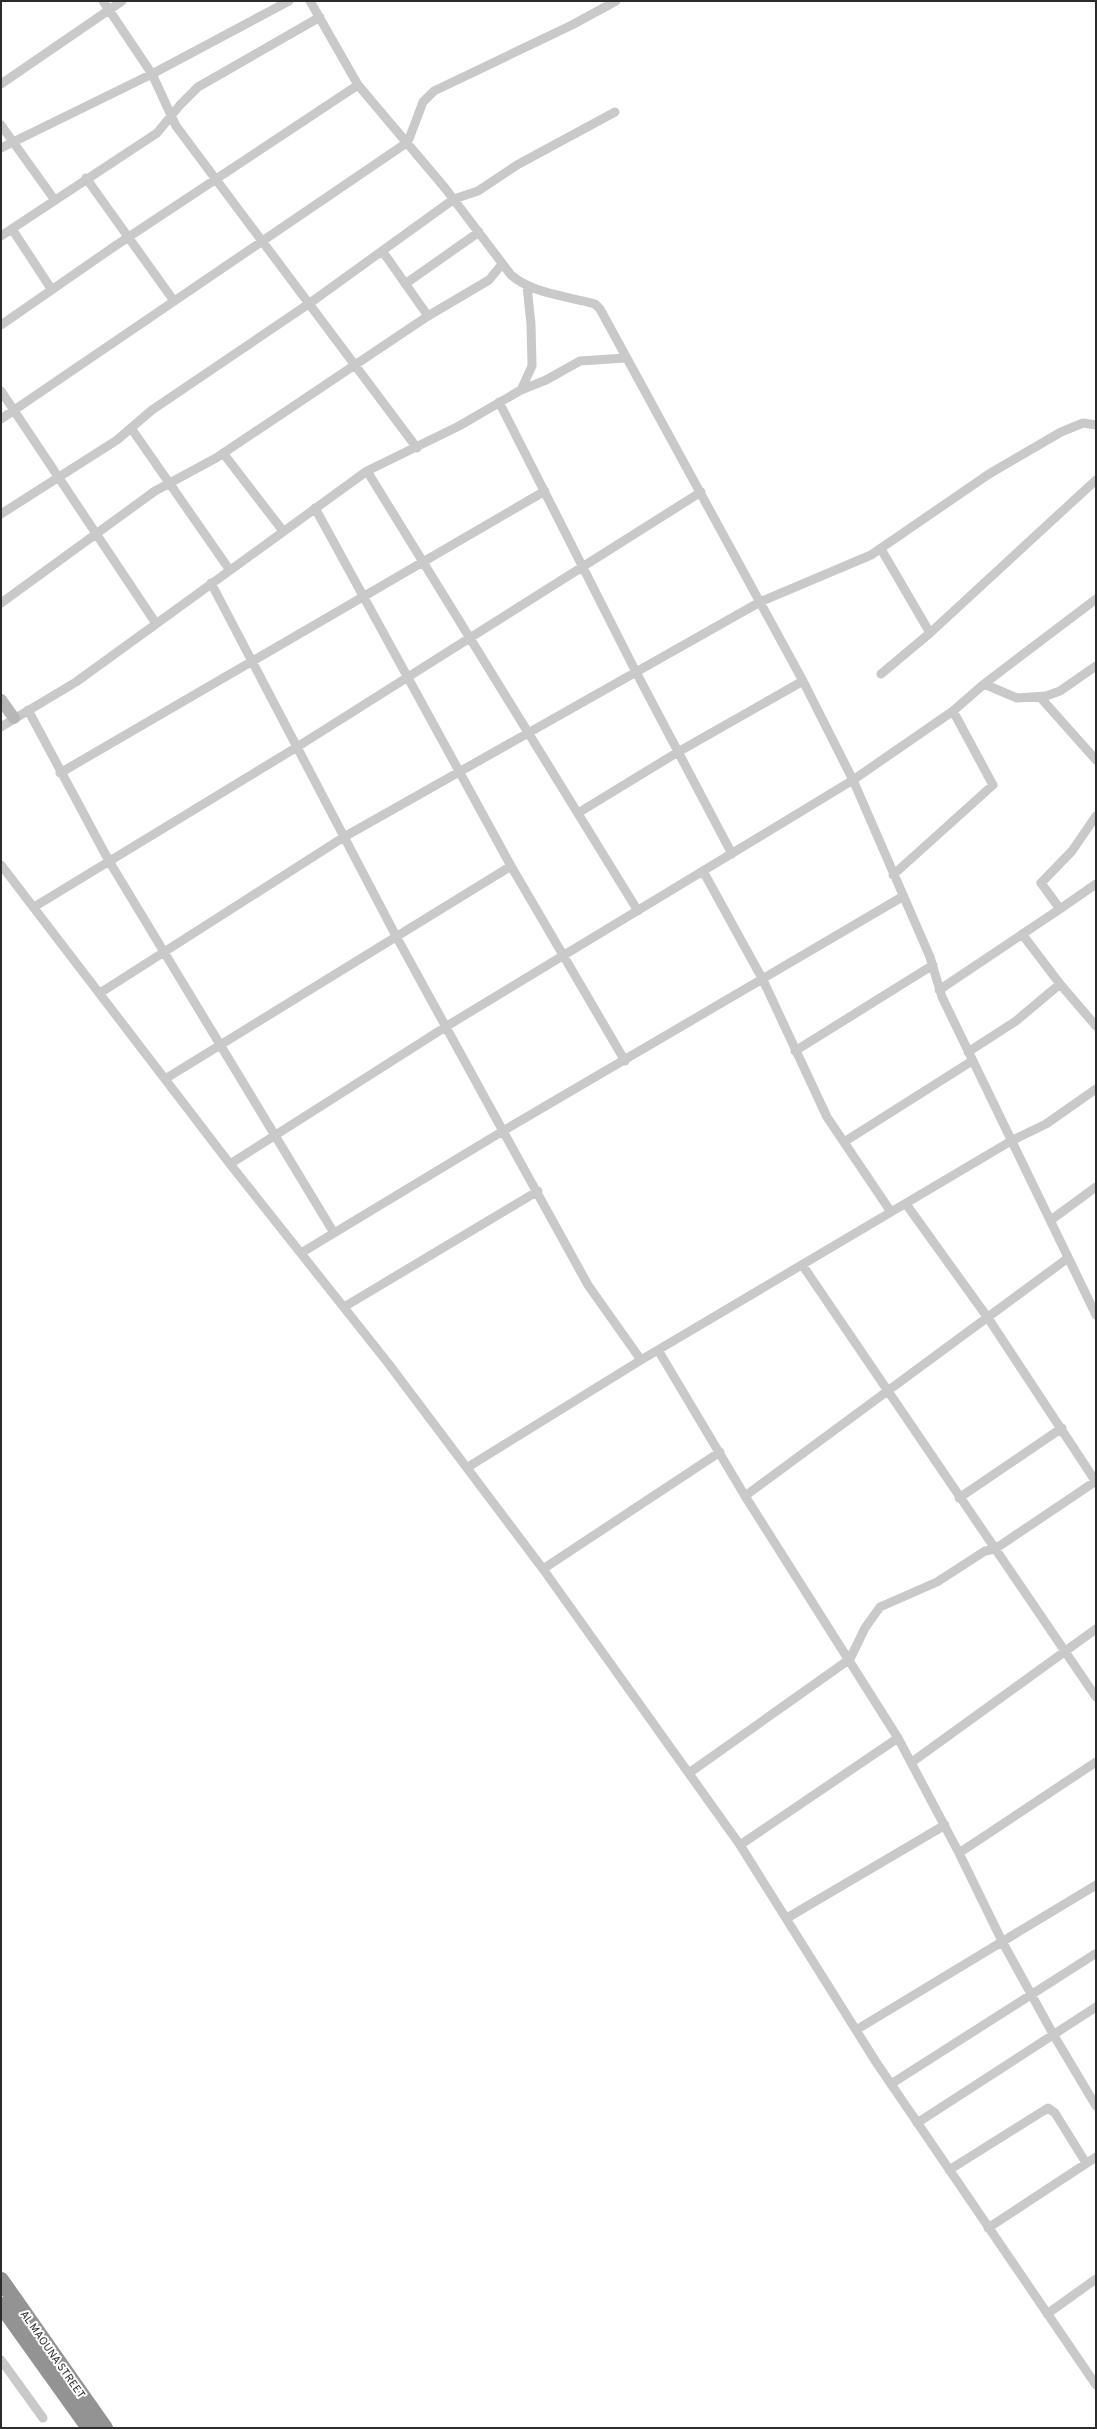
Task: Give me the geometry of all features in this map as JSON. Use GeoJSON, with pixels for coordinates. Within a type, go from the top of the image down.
{"type":"FeatureCollection","features":[{"type":"Feature","properties":{"kind":"highway","name":"AL MAOUNA STREET"},"geometry":{"type":"LineString","coordinates":[[1,2280],[105,2428]]}},
{"type":"Feature","properties":{"kind":"highway"},"geometry":{"type":"LineString","coordinates":[[1,2305],[89,2428]]}},
{"type":"Feature","properties":{"kind":"street"},"geometry":{"type":"LineString","coordinates":[[103,1],[152,74],[171,116],[417,448]]}},
{"type":"Feature","properties":{"kind":"street"},"geometry":{"type":"LineString","coordinates":[[1,84],[122,1]]}},
{"type":"Feature","properties":{"kind":"street"},"geometry":{"type":"LineString","coordinates":[[1,148],[152,74],[289,1]]}},
{"type":"Feature","properties":{"kind":"street"},"geometry":{"type":"LineString","coordinates":[[310,1],[320,16],[358,85],[454,200],[502,264],[516,279],[527,286],[595,304],[605,318],[625,358],[701,492],[803,681],[853,780],[902,897],[933,965],[939,990],[1010,1141],[1051,1220],[1096,1315]]}},
{"type":"Feature","properties":{"kind":"street"},"geometry":{"type":"LineString","coordinates":[[1,419],[407,142],[423,102],[434,91],[572,25],[616,1]]}},
{"type":"Feature","properties":{"kind":"street"},"geometry":{"type":"LineString","coordinates":[[1,236],[54,199],[157,132],[198,88],[320,16]]}},
{"type":"Feature","properties":{"kind":"street"},"geometry":{"type":"LineString","coordinates":[[1,325],[129,237],[358,85]]}},
{"type":"Feature","properties":{"kind":"street"},"geometry":{"type":"LineString","coordinates":[[1,514],[58,476],[95,454],[131,428],[152,410],[310,304],[454,200],[478,190],[517,165],[615,112]]}},
{"type":"Feature","properties":{"kind":"street"},"geometry":{"type":"LineString","coordinates":[[1,125],[54,199]]}},
{"type":"Feature","properties":{"kind":"street"},"geometry":{"type":"LineString","coordinates":[[86,178],[174,301]]}},
{"type":"Feature","properties":{"kind":"street"},"geometry":{"type":"LineString","coordinates":[[12,228],[52,290]]}},
{"type":"Feature","properties":{"kind":"street"},"geometry":{"type":"LineString","coordinates":[[405,284],[479,232]]}},
{"type":"Feature","properties":{"kind":"street"},"geometry":{"type":"LineString","coordinates":[[383,252],[428,316]]}},
{"type":"Feature","properties":{"kind":"street"},"geometry":{"type":"LineString","coordinates":[[1,603],[170,483],[223,453],[356,366],[428,316],[490,280],[502,264]]}},
{"type":"Feature","properties":{"kind":"street"},"geometry":{"type":"LineString","coordinates":[[521,390],[532,366],[531,324],[527,286]]}},
{"type":"Feature","properties":{"kind":"street"},"geometry":{"type":"LineString","coordinates":[[1,727],[76,682],[229,569],[367,471],[417,448],[459,426],[521,390],[546,380],[580,361],[625,358]]}},
{"type":"Feature","properties":{"kind":"street"},"geometry":{"type":"LineString","coordinates":[[1,391],[156,622]]}},
{"type":"Feature","properties":{"kind":"street"},"geometry":{"type":"LineString","coordinates":[[499,402],[636,672],[732,854]]}},
{"type":"Feature","properties":{"kind":"street"},"geometry":{"type":"LineString","coordinates":[[100,993],[344,837],[460,773],[760,602],[848,567],[881,549],[988,474],[1061,432],[1083,423],[1096,425]]}},
{"type":"Feature","properties":{"kind":"street"},"geometry":{"type":"LineString","coordinates":[[131,428],[229,569]]}},
{"type":"Feature","properties":{"kind":"street"},"geometry":{"type":"LineString","coordinates":[[223,453],[283,531]]}},
{"type":"Feature","properties":{"kind":"street"},"geometry":{"type":"LineString","coordinates":[[367,471],[638,911]]}},
{"type":"Feature","properties":{"kind":"street"},"geometry":{"type":"LineString","coordinates":[[881,674],[930,633],[1096,480]]}},
{"type":"Feature","properties":{"kind":"street"},"geometry":{"type":"LineString","coordinates":[[60,773],[424,563],[545,491]]}},
{"type":"Feature","properties":{"kind":"street"},"geometry":{"type":"LineString","coordinates":[[34,907],[297,747],[406,676],[584,567],[701,492]]}},
{"type":"Feature","properties":{"kind":"street"},"geometry":{"type":"LineString","coordinates":[[315,508],[511,866],[562,956],[626,1061]]}},
{"type":"Feature","properties":{"kind":"street"},"geometry":{"type":"LineString","coordinates":[[881,549],[930,633]]}},
{"type":"Feature","properties":{"kind":"street"},"geometry":{"type":"LineString","coordinates":[[211,583],[396,936],[447,1026],[503,1131],[538,1191],[588,1285],[641,1360]]}},
{"type":"Feature","properties":{"kind":"street"},"geometry":{"type":"LineString","coordinates":[[230,1164],[447,1026],[853,780],[953,711],[984,684],[1096,599]]}},
{"type":"Feature","properties":{"kind":"street"},"geometry":{"type":"LineString","coordinates":[[984,684],[1017,698],[1040,697],[1060,692],[1096,666]]}},
{"type":"Feature","properties":{"kind":"street"},"geometry":{"type":"LineString","coordinates":[[578,813],[678,752],[803,681]]}},
{"type":"Feature","properties":{"kind":"street"},"geometry":{"type":"LineString","coordinates":[[1040,697],[1096,760]]}},
{"type":"Feature","properties":{"kind":"street"},"geometry":{"type":"LineString","coordinates":[[1,700],[14,718]]}},
{"type":"Feature","properties":{"kind":"street"},"geometry":{"type":"LineString","coordinates":[[28,710],[60,773],[109,861],[334,1233]]}},
{"type":"Feature","properties":{"kind":"street"},"geometry":{"type":"LineString","coordinates":[[893,875],[993,785],[953,711]]}},
{"type":"Feature","properties":{"kind":"street"},"geometry":{"type":"LineString","coordinates":[[1060,909],[1041,883],[1072,851],[1096,816]]}},
{"type":"Feature","properties":{"kind":"street"},"geometry":{"type":"LineString","coordinates":[[1,865],[230,1164],[344,1307],[468,1467],[543,1569],[740,1845],[891,2084],[1096,2386]]}},
{"type":"Feature","properties":{"kind":"street"},"geometry":{"type":"LineString","coordinates":[[165,1079],[511,866]]}},
{"type":"Feature","properties":{"kind":"street"},"geometry":{"type":"LineString","coordinates":[[703,871],[763,980],[827,1117],[891,1212]]}},
{"type":"Feature","properties":{"kind":"street"},"geometry":{"type":"LineString","coordinates":[[939,990],[1096,884]]}},
{"type":"Feature","properties":{"kind":"street"},"geometry":{"type":"LineString","coordinates":[[301,1253],[503,1131],[626,1061],[902,897]]}},
{"type":"Feature","properties":{"kind":"street"},"geometry":{"type":"LineString","coordinates":[[1022,934],[1060,984],[1096,1026]]}},
{"type":"Feature","properties":{"kind":"street"},"geometry":{"type":"LineString","coordinates":[[795,1050],[933,965]]}},
{"type":"Feature","properties":{"kind":"street"},"geometry":{"type":"LineString","coordinates":[[968,1052],[1016,1021],[1060,984]]}},
{"type":"Feature","properties":{"kind":"street"},"geometry":{"type":"LineString","coordinates":[[844,1142],[972,1061]]}},
{"type":"Feature","properties":{"kind":"street"},"geometry":{"type":"LineString","coordinates":[[468,1467],[641,1360],[803,1266],[1010,1141],[1046,1124],[1096,1089]]}},
{"type":"Feature","properties":{"kind":"street"},"geometry":{"type":"LineString","coordinates":[[1051,1220],[1096,1187]]}},
{"type":"Feature","properties":{"kind":"street"},"geometry":{"type":"LineString","coordinates":[[344,1307],[538,1191]]}},
{"type":"Feature","properties":{"kind":"street"},"geometry":{"type":"LineString","coordinates":[[689,1773],[850,1659],[865,1628],[880,1607],[937,1582],[985,1551],[995,1549],[1096,1481],[988,1318],[906,1204]]}},
{"type":"Feature","properties":{"kind":"street"},"geometry":{"type":"LineString","coordinates":[[746,1496],[1068,1258]]}},
{"type":"Feature","properties":{"kind":"street"},"geometry":{"type":"LineString","coordinates":[[803,1266],[959,1498],[1096,1697]]}},
{"type":"Feature","properties":{"kind":"street"},"geometry":{"type":"LineString","coordinates":[[658,1350],[746,1496],[850,1659],[912,1762],[1003,1943],[1053,2034],[1096,2106]]}},
{"type":"Feature","properties":{"kind":"street"},"geometry":{"type":"LineString","coordinates":[[959,1498],[1062,1428]]}},
{"type":"Feature","properties":{"kind":"street"},"geometry":{"type":"LineString","coordinates":[[543,1569],[720,1452]]}},
{"type":"Feature","properties":{"kind":"street"},"geometry":{"type":"LineString","coordinates":[[912,1762],[1096,1629]]}},
{"type":"Feature","properties":{"kind":"street"},"geometry":{"type":"LineString","coordinates":[[740,1845],[898,1738]]}},
{"type":"Feature","properties":{"kind":"street"},"geometry":{"type":"LineString","coordinates":[[959,1853],[1096,1762]]}},
{"type":"Feature","properties":{"kind":"street"},"geometry":{"type":"LineString","coordinates":[[787,1918],[944,1825]]}},
{"type":"Feature","properties":{"kind":"street"},"geometry":{"type":"LineString","coordinates":[[856,2030],[1003,1943],[1096,1885]]}},
{"type":"Feature","properties":{"kind":"street"},"geometry":{"type":"LineString","coordinates":[[891,2084],[1030,1993],[1095,1954]]}},
{"type":"Feature","properties":{"kind":"street"},"geometry":{"type":"LineString","coordinates":[[917,2122],[1096,2007]]}},
{"type":"Feature","properties":{"kind":"street"},"geometry":{"type":"LineString","coordinates":[[949,2170],[1048,2108],[1055,2113],[1086,2163]]}},
{"type":"Feature","properties":{"kind":"street"},"geometry":{"type":"LineString","coordinates":[[988,2228],[1096,2157]]}},
{"type":"Feature","properties":{"kind":"street"},"geometry":{"type":"LineString","coordinates":[[1047,2314],[1096,2279]]}},
{"type":"Feature","properties":{"kind":"street"},"geometry":{"type":"LineString","coordinates":[[1,2360],[43,2418]]}}]}
